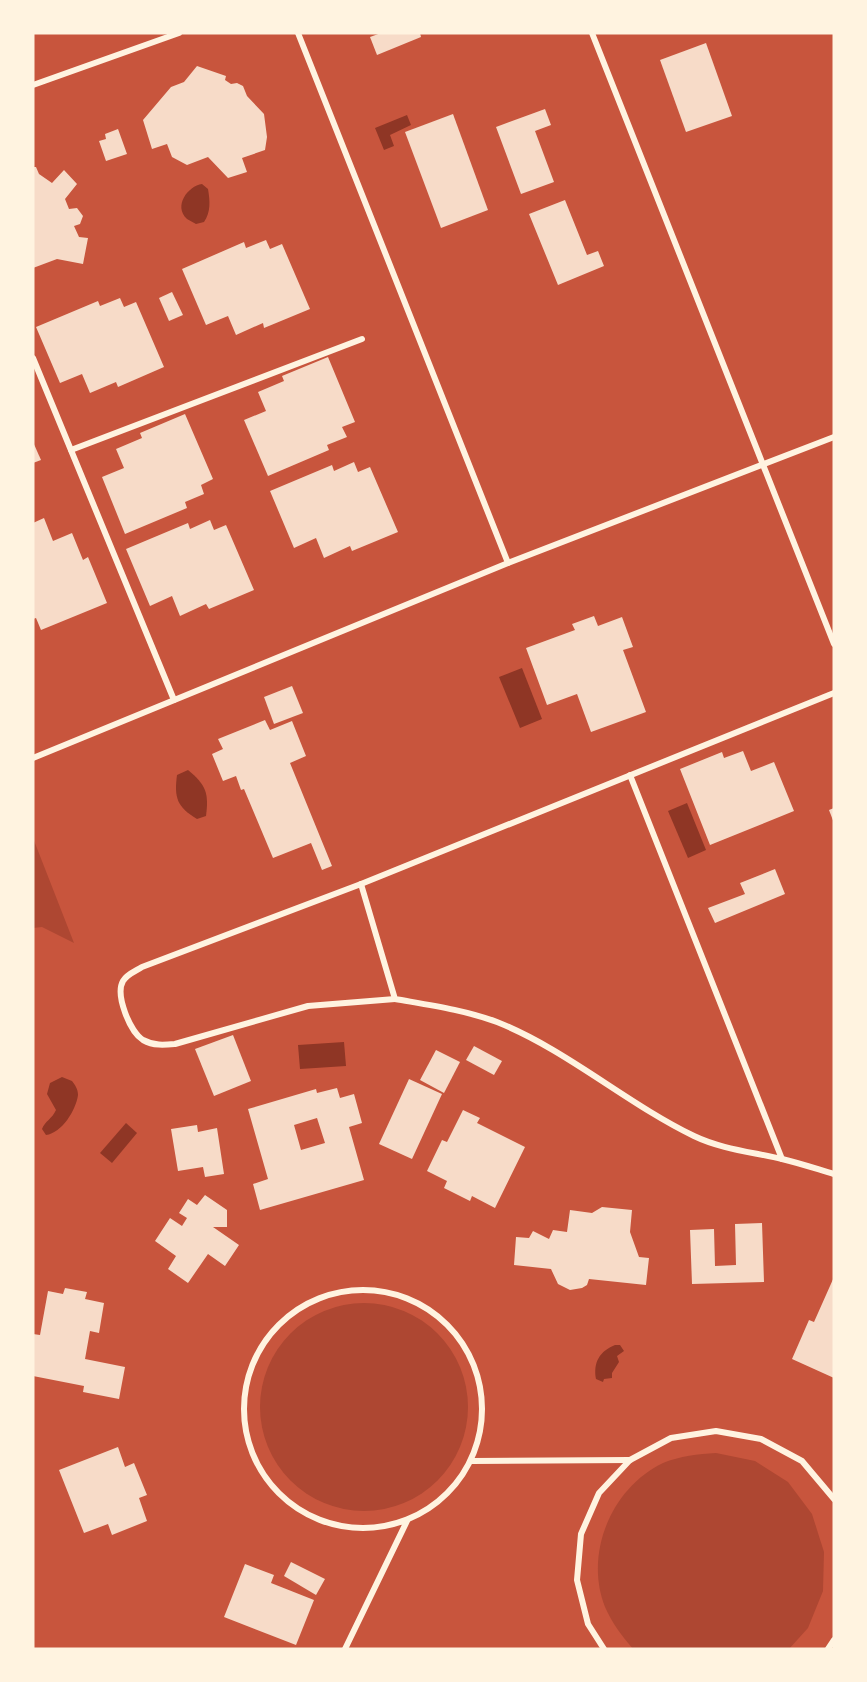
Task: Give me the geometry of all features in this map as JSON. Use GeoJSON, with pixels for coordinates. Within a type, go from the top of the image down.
{"type":"FeatureCollection","features":[{"type":"Feature","properties":{"kind":"street"},"geometry":{"type":"LineString","coordinates":[[33,85],[179,33]]}},
{"type":"Feature","properties":{"kind":"street"},"geometry":{"type":"LineString","coordinates":[[298,33],[508,563]]}},
{"type":"Feature","properties":{"kind":"street"},"geometry":{"type":"LineString","coordinates":[[592,33],[834,644]]}},
{"type":"Feature","properties":{"kind":"street"},"geometry":{"type":"LineString","coordinates":[[71,450],[362,339]]}},
{"type":"Feature","properties":{"kind":"street"},"geometry":{"type":"LineString","coordinates":[[33,358],[174,700]]}},
{"type":"Feature","properties":{"kind":"street"},"geometry":{"type":"LineString","coordinates":[[33,758],[508,563],[834,437]]}},
{"type":"Feature","properties":{"kind":"street"},"geometry":{"type":"LineString","coordinates":[[834,693],[361,884],[142,967],[123,980],[120,990],[122,1002],[136,1033],[153,1044],[164,1045],[175,1044],[308,1005],[395,999],[444,1008],[496,1022],[544,1046],[656,1116],[697,1137],[738,1150],[782,1159],[834,1174]]}},
{"type":"Feature","properties":{"kind":"street"},"geometry":{"type":"LineString","coordinates":[[630,774],[782,1159]]}},
{"type":"Feature","properties":{"kind":"street"},"geometry":{"type":"LineString","coordinates":[[361,884],[395,999]]}},
{"type":"Feature","properties":{"kind":"street"},"geometry":{"type":"LineString","coordinates":[[339,1290],[384,1290],[425,1305],[458,1335],[478,1375],[483,1419],[472,1461],[445,1497],[407,1521],[363,1530],[320,1521],[283,1498],[256,1463],[243,1420],[247,1376],[266,1337],[299,1306],[339,1290]]}},
{"type":"Feature","properties":{"kind":"street"},"geometry":{"type":"LineString","coordinates":[[603,1649],[588,1624],[577,1580],[581,1534],[599,1493],[630,1460],[670,1438],[716,1431],[761,1439],[802,1461],[834,1499]]}},
{"type":"Feature","properties":{"kind":"street"},"geometry":{"type":"LineString","coordinates":[[472,1461],[630,1460]]}},
{"type":"Feature","properties":{"kind":"street"},"geometry":{"type":"LineString","coordinates":[[345,1649],[407,1521]]}},
{"type":"Feature","properties":{"kind":"street"},"geometry":{"type":"LineString","coordinates":[[828,1649],[834,1640]]}},
{"type":"Feature","properties":{"kind":"shaded area"},"geometry":{"type":"Polygon","coordinates":[[[407,115],[411,125],[390,135],[394,146],[384,150],[375,128],[407,115]]]}},
{"type":"Feature","properties":{"kind":"shaded area"},"geometry":{"type":"Polygon","coordinates":[[[202,184],[208,189],[209,210],[204,222],[196,224],[187,219],[181,208],[187,193],[202,184]]]}},
{"type":"Feature","properties":{"kind":"shaded area"},"geometry":{"type":"Polygon","coordinates":[[[522,668],[542,719],[520,728],[499,677],[522,668]]]}},
{"type":"Feature","properties":{"kind":"shaded area"},"geometry":{"type":"Polygon","coordinates":[[[188,770],[199,780],[206,795],[206,816],[197,819],[181,806],[177,796],[177,775],[188,770]]]}},
{"type":"Feature","properties":{"kind":"shaded area"},"geometry":{"type":"Polygon","coordinates":[[[687,803],[706,850],[688,858],[668,811],[687,803]]]}},
{"type":"Feature","properties":{"kind":"shaded area"},"geometry":{"type":"Polygon","coordinates":[[[33,838],[74,943],[42,927],[33,928],[33,838]]]}},
{"type":"Feature","properties":{"kind":"shaded area"},"geometry":{"type":"Polygon","coordinates":[[[344,1042],[346,1066],[300,1069],[298,1045],[344,1042]]]}},
{"type":"Feature","properties":{"kind":"shaded area"},"geometry":{"type":"Polygon","coordinates":[[[62,1077],[72,1081],[78,1093],[77,1101],[63,1125],[46,1135],[42,1129],[56,1110],[47,1094],[50,1083],[62,1077]]]}},
{"type":"Feature","properties":{"kind":"shaded area"},"geometry":{"type":"Polygon","coordinates":[[[126,1123],[137,1133],[112,1163],[100,1153],[126,1123]]]}},
{"type":"Feature","properties":{"kind":"shaded area"},"geometry":{"type":"Polygon","coordinates":[[[364,1303],[384,1305],[413,1315],[444,1341],[460,1367],[466,1387],[468,1407],[466,1427],[456,1456],[430,1487],[404,1503],[384,1509],[364,1511],[344,1509],[315,1499],[284,1473],[268,1447],[262,1427],[260,1407],[262,1387],[272,1358],[298,1327],[324,1311],[344,1305],[364,1303]]]}},
{"type":"Feature","properties":{"kind":"shaded area"},"geometry":{"type":"Polygon","coordinates":[[[620,1345],[624,1351],[617,1356],[619,1362],[612,1373],[612,1378],[604,1379],[603,1382],[596,1379],[599,1358],[605,1350],[620,1345]]]}},
{"type":"Feature","properties":{"kind":"shaded area"},"geometry":{"type":"Polygon","coordinates":[[[716,1453],[755,1461],[788,1482],[812,1514],[824,1552],[823,1591],[808,1628],[789,1649],[633,1649],[611,1618],[599,1587],[600,1545],[607,1524],[616,1506],[645,1474],[663,1463],[676,1459],[716,1453]]]}},
{"type":"Feature","properties":{"kind":"building"},"geometry":{"type":"Polygon","coordinates":[[[381,33],[420,33],[421,37],[377,55],[370,37],[381,33]]]}},
{"type":"Feature","properties":{"kind":"building"},"geometry":{"type":"Polygon","coordinates":[[[706,43],[732,116],[686,132],[660,60],[706,43]]]}},
{"type":"Feature","properties":{"kind":"building"},"geometry":{"type":"Polygon","coordinates":[[[197,66],[226,76],[225,80],[231,84],[237,83],[243,86],[247,96],[264,114],[267,137],[265,150],[242,158],[247,172],[228,178],[208,157],[187,165],[172,157],[167,144],[152,149],[143,120],[171,87],[184,82],[197,66]]]}},
{"type":"Feature","properties":{"kind":"building"},"geometry":{"type":"Polygon","coordinates":[[[545,109],[551,125],[535,131],[554,182],[521,194],[496,127],[545,109]]]}},
{"type":"Feature","properties":{"kind":"building"},"geometry":{"type":"Polygon","coordinates":[[[453,114],[488,210],[441,228],[405,132],[453,114]]]}},
{"type":"Feature","properties":{"kind":"building"},"geometry":{"type":"Polygon","coordinates":[[[118,129],[127,154],[106,161],[99,141],[106,139],[105,134],[118,129]]]}},
{"type":"Feature","properties":{"kind":"building"},"geometry":{"type":"Polygon","coordinates":[[[33,167],[36,167],[39,174],[52,183],[64,170],[77,184],[65,199],[69,209],[77,208],[83,216],[80,224],[74,226],[79,237],[88,238],[83,264],[57,259],[33,268],[33,167]]]}},
{"type":"Feature","properties":{"kind":"building"},"geometry":{"type":"Polygon","coordinates":[[[565,200],[587,255],[598,251],[604,266],[558,285],[529,214],[565,200]]]}},
{"type":"Feature","properties":{"kind":"building"},"geometry":{"type":"Polygon","coordinates":[[[266,240],[270,249],[282,244],[310,309],[264,328],[263,323],[236,335],[228,316],[206,325],[182,269],[244,242],[246,248],[266,240]]]}},
{"type":"Feature","properties":{"kind":"building"},"geometry":{"type":"Polygon","coordinates":[[[172,292],[183,315],[169,321],[159,298],[172,292]]]}},
{"type":"Feature","properties":{"kind":"building"},"geometry":{"type":"Polygon","coordinates":[[[120,298],[124,307],[136,302],[164,367],[118,387],[116,382],[90,393],[82,374],[60,383],[36,327],[98,301],[100,306],[120,298]]]}},
{"type":"Feature","properties":{"kind":"building"},"geometry":{"type":"Polygon","coordinates":[[[328,357],[355,422],[342,427],[347,437],[327,445],[329,450],[268,476],[244,420],[266,411],[258,392],[284,381],[282,376],[328,357]]]}},
{"type":"Feature","properties":{"kind":"building"},"geometry":{"type":"Polygon","coordinates":[[[185,414],[213,479],[201,485],[204,494],[185,502],[187,508],[125,534],[102,477],[124,468],[116,449],[142,438],[140,433],[185,414]]]}},
{"type":"Feature","properties":{"kind":"building"},"geometry":{"type":"Polygon","coordinates":[[[33,442],[41,460],[33,463],[33,442]]]}},
{"type":"Feature","properties":{"kind":"building"},"geometry":{"type":"Polygon","coordinates":[[[354,462],[358,472],[370,467],[398,532],[352,551],[350,546],[324,558],[316,538],[294,548],[270,491],[332,465],[334,471],[354,462]]]}},
{"type":"Feature","properties":{"kind":"building"},"geometry":{"type":"Polygon","coordinates":[[[44,518],[53,541],[72,533],[83,560],[88,557],[107,603],[41,630],[36,618],[33,619],[33,523],[44,518]]]}},
{"type":"Feature","properties":{"kind":"building"},"geometry":{"type":"Polygon","coordinates":[[[210,520],[214,530],[226,525],[254,590],[209,609],[206,604],[180,616],[172,596],[150,606],[126,549],[188,523],[190,529],[210,520]]]}},
{"type":"Feature","properties":{"kind":"building"},"geometry":{"type":"Polygon","coordinates":[[[594,616],[598,626],[622,617],[633,647],[623,650],[646,712],[591,732],[577,694],[547,705],[526,648],[575,630],[572,624],[594,616]]]}},
{"type":"Feature","properties":{"kind":"building"},"geometry":{"type":"Polygon","coordinates":[[[292,686],[303,713],[274,724],[264,697],[292,686]]]}},
{"type":"Feature","properties":{"kind":"building"},"geometry":{"type":"Polygon","coordinates":[[[265,720],[270,730],[292,721],[306,756],[290,763],[332,866],[322,870],[311,843],[273,858],[244,789],[241,790],[236,776],[223,781],[212,754],[223,749],[218,739],[265,720]]]}},
{"type":"Feature","properties":{"kind":"building"},"geometry":{"type":"Polygon","coordinates":[[[743,751],[751,771],[774,762],[794,811],[710,845],[680,769],[722,752],[724,758],[743,751]]]}},
{"type":"Feature","properties":{"kind":"building"},"geometry":{"type":"Polygon","coordinates":[[[834,808],[834,823],[829,810],[834,808]]]}},
{"type":"Feature","properties":{"kind":"building"},"geometry":{"type":"Polygon","coordinates":[[[775,869],[785,894],[715,923],[708,908],[745,894],[740,883],[775,869]]]}},
{"type":"Feature","properties":{"kind":"building"},"geometry":{"type":"Polygon","coordinates":[[[233,1035],[251,1081],[214,1096],[195,1049],[233,1035]]]}},
{"type":"Feature","properties":{"kind":"building"},"geometry":{"type":"Polygon","coordinates":[[[474,1046],[502,1061],[494,1075],[466,1060],[474,1046]]]}},
{"type":"Feature","properties":{"kind":"building"},"geometry":{"type":"Polygon","coordinates":[[[436,1050],[460,1062],[444,1093],[420,1080],[436,1050]]]}},
{"type":"Feature","properties":{"kind":"building"},"geometry":{"type":"Polygon","coordinates":[[[409,1079],[442,1094],[412,1159],[379,1144],[409,1079]]]}},
{"type":"Feature","properties":{"kind":"building"},"geometry":{"type":"Polygon","coordinates":[[[337,1088],[340,1098],[354,1094],[362,1123],[349,1127],[364,1180],[260,1210],[253,1184],[268,1179],[248,1109],[316,1089],[317,1093],[337,1088]],[[317,1118],[294,1125],[301,1150],[325,1143],[317,1118]]]}},
{"type":"Feature","properties":{"kind":"building"},"geometry":{"type":"Polygon","coordinates":[[[463,1110],[480,1118],[477,1123],[525,1147],[495,1208],[472,1196],[470,1201],[444,1188],[447,1181],[427,1171],[442,1140],[447,1142],[463,1110]]]}},
{"type":"Feature","properties":{"kind":"building"},"geometry":{"type":"Polygon","coordinates":[[[197,1125],[198,1132],[217,1128],[224,1174],[205,1177],[203,1167],[178,1171],[171,1129],[197,1125]]]}},
{"type":"Feature","properties":{"kind":"building"},"geometry":{"type":"Polygon","coordinates":[[[205,1195],[227,1210],[227,1227],[213,1227],[239,1245],[225,1266],[208,1254],[188,1283],[168,1269],[176,1256],[155,1241],[170,1218],[182,1226],[187,1218],[179,1213],[188,1199],[197,1205],[205,1195]]]}},
{"type":"Feature","properties":{"kind":"building"},"geometry":{"type":"Polygon","coordinates":[[[602,1207],[632,1210],[630,1232],[639,1257],[649,1258],[646,1285],[589,1279],[587,1285],[582,1288],[570,1290],[558,1284],[551,1269],[514,1265],[516,1237],[529,1238],[533,1231],[549,1239],[553,1230],[567,1232],[570,1210],[592,1213],[602,1207]]]}},
{"type":"Feature","properties":{"kind":"building"},"geometry":{"type":"Polygon","coordinates":[[[762,1223],[764,1282],[692,1284],[690,1230],[714,1229],[715,1266],[736,1265],[735,1224],[762,1223]]]}},
{"type":"Feature","properties":{"kind":"building"},"geometry":{"type":"Polygon","coordinates":[[[834,1277],[834,1378],[792,1359],[809,1320],[814,1322],[834,1277]]]}},
{"type":"Feature","properties":{"kind":"building"},"geometry":{"type":"Polygon","coordinates":[[[65,1288],[87,1292],[85,1299],[104,1303],[99,1333],[90,1331],[85,1359],[125,1367],[119,1399],[83,1392],[84,1386],[33,1376],[33,1334],[40,1335],[48,1291],[63,1294],[65,1288]]]}},
{"type":"Feature","properties":{"kind":"building"},"geometry":{"type":"Polygon","coordinates":[[[118,1447],[125,1467],[134,1463],[147,1495],[139,1498],[147,1521],[112,1535],[108,1524],[84,1533],[59,1470],[118,1447]]]}},
{"type":"Feature","properties":{"kind":"building"},"geometry":{"type":"Polygon","coordinates":[[[291,1562],[325,1579],[316,1595],[284,1576],[291,1562]]]}},
{"type":"Feature","properties":{"kind":"building"},"geometry":{"type":"Polygon","coordinates":[[[245,1564],[274,1575],[271,1583],[314,1600],[296,1645],[224,1617],[245,1564]]]}}]}
